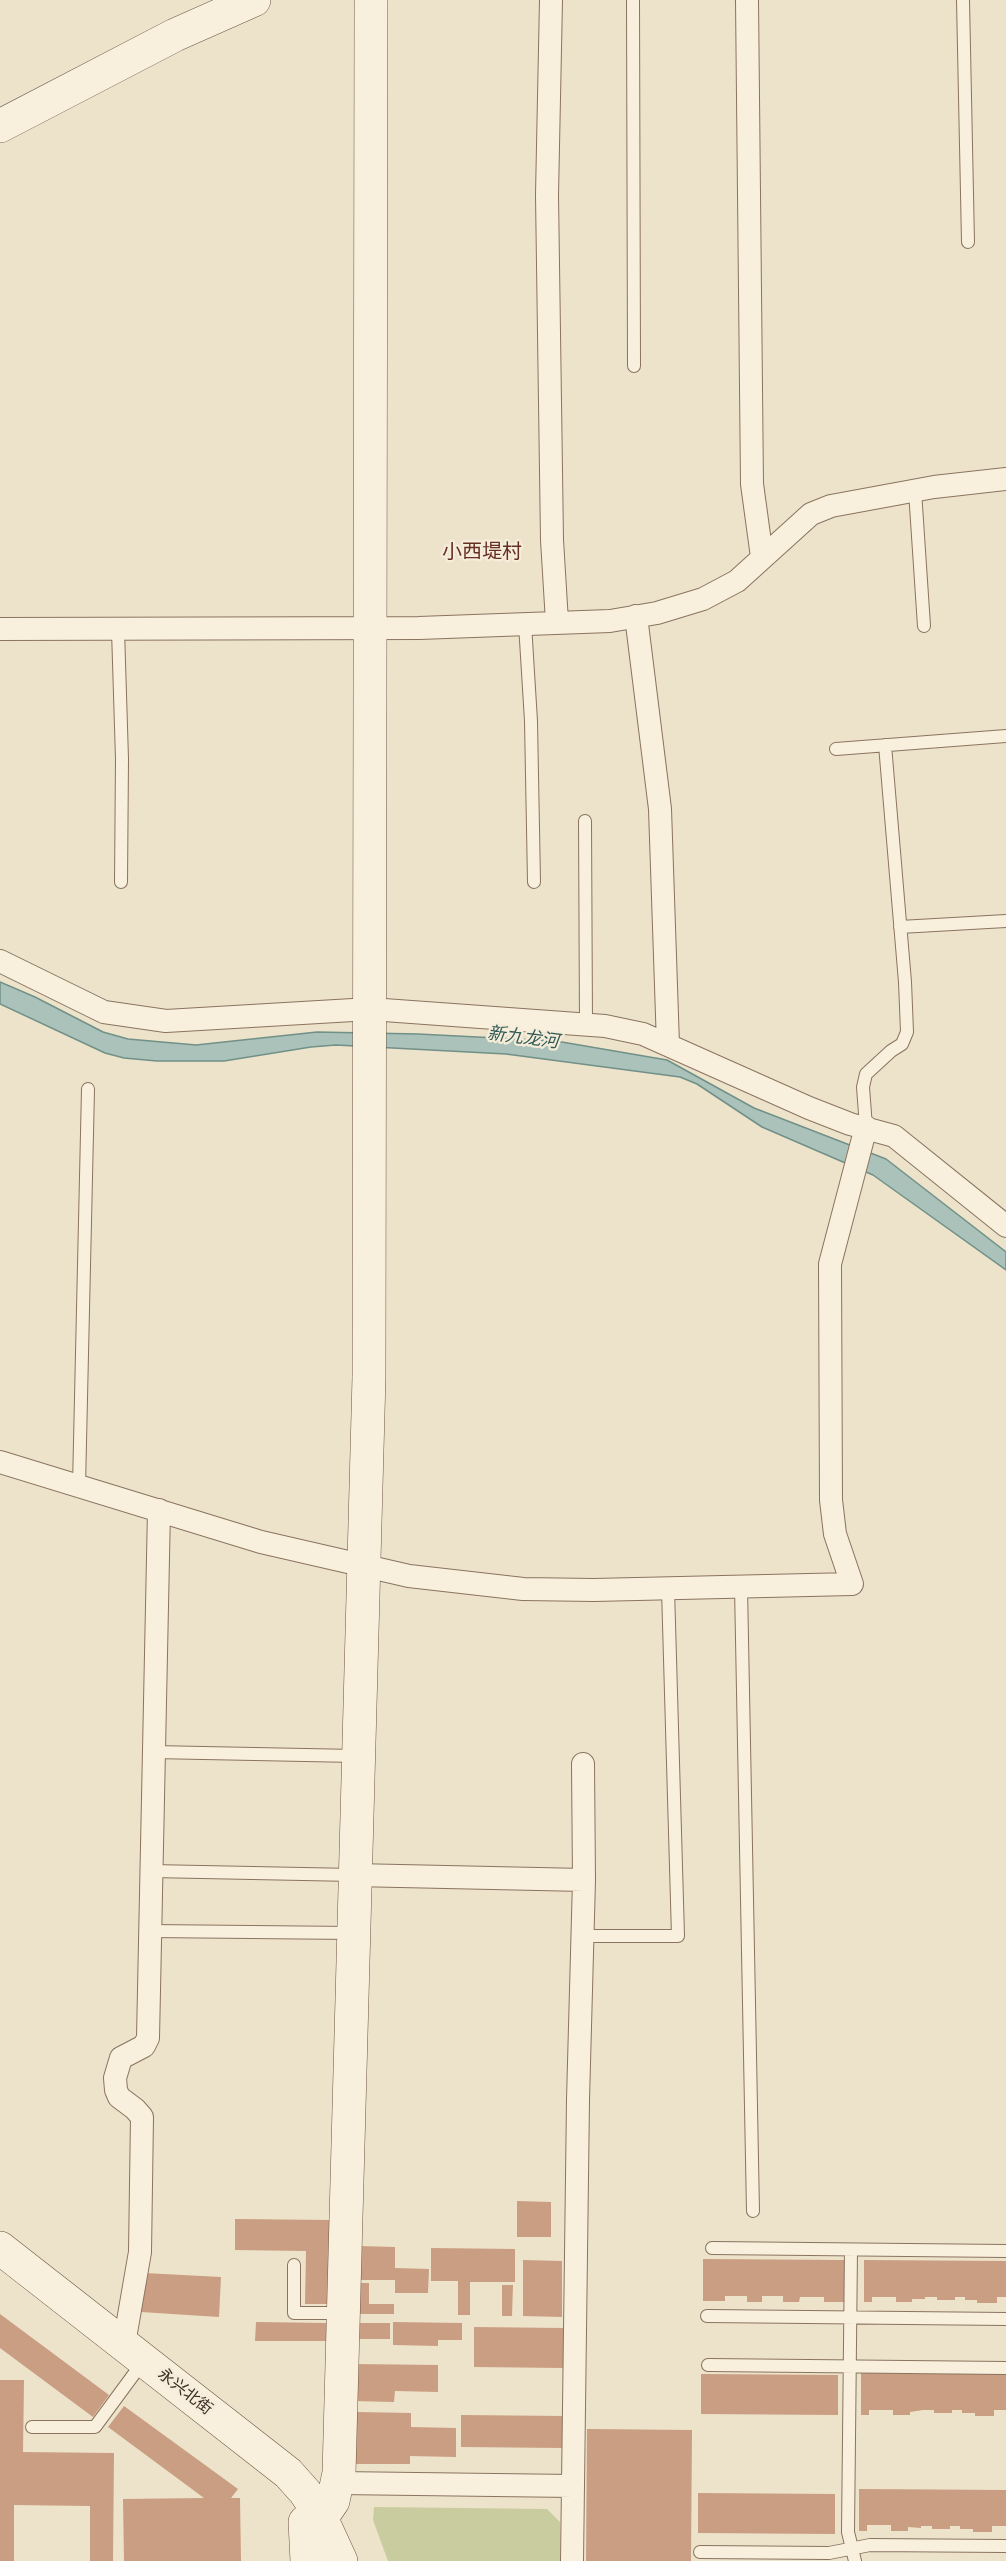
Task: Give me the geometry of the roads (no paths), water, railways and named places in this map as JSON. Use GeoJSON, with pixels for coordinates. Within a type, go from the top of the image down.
{"type":"FeatureCollection","features":[{"type":"Feature","properties":{"kind":"street"},"geometry":{"type":"LineString","coordinates":[[0,126],[176,36],[254,0]]}},
{"type":"Feature","properties":{"kind":"street"},"geometry":{"type":"LineString","coordinates":[[307,2561],[313,2519],[333,2501],[338,2483],[369,1365],[371,0]]}},
{"type":"Feature","properties":{"kind":"street"},"geometry":{"type":"LineString","coordinates":[[551,0],[547,195],[552,540],[557,622]]}},
{"type":"Feature","properties":{"kind":"street"},"geometry":{"type":"LineString","coordinates":[[747,0],[752,484],[762,557]]}},
{"type":"Feature","properties":{"kind":"street"},"geometry":{"type":"LineString","coordinates":[[0,629],[370,628],[610,621],[703,599],[737,581],[811,514],[831,506],[915,491],[1006,479]]}},
{"type":"Feature","properties":{"kind":"street"},"geometry":{"type":"LineString","coordinates":[[636,616],[660,809],[668,1045]]}},
{"type":"Feature","properties":{"kind":"street"},"geometry":{"type":"LineString","coordinates":[[0,961],[104,1012],[156,1020],[229,1019],[370,1009],[586,1024],[643,1034],[809,1108],[894,1136],[1006,1226]]}},
{"type":"Feature","properties":{"kind":"street"},"geometry":{"type":"LineString","coordinates":[[0,1462],[261,1542],[409,1576],[523,1589],[668,1589],[852,1584],[835,1534],[831,1500],[830,1264],[866,1127]]}},
{"type":"Feature","properties":{"kind":"street"},"geometry":{"type":"LineString","coordinates":[[129,2359],[140,2252],[142,2117],[119,2097],[115,2078],[121,2058],[144,2046],[148,2038],[159,1510]]}},
{"type":"Feature","properties":{"kind":"street"},"geometry":{"type":"LineString","coordinates":[[572,2561],[584,1881],[583,1764]]}},
{"type":"Feature","properties":{"kind":"street"},"geometry":{"type":"LineString","coordinates":[[354,1875],[584,1881]]}},
{"type":"Feature","properties":{"kind":"street","name":"永兴北街"},"geometry":{"type":"LineString","coordinates":[[0,2248],[313,2519],[336,2561]]}},
{"type":"Feature","properties":{"kind":"street","name":"永兴北街"},"geometry":{"type":"LineString","coordinates":[[0,2270],[129,2359]]}},
{"type":"Feature","properties":{"kind":"street"},"geometry":{"type":"LineString","coordinates":[[338,2483],[573,2486]]}},
{"type":"Feature","properties":{"kind":"lane"},"geometry":{"type":"LineString","coordinates":[[633,0],[634,366]]}},
{"type":"Feature","properties":{"kind":"lane"},"geometry":{"type":"LineString","coordinates":[[963,0],[968,243]]}},
{"type":"Feature","properties":{"kind":"lane"},"geometry":{"type":"LineString","coordinates":[[915,491],[924,626]]}},
{"type":"Feature","properties":{"kind":"lane"},"geometry":{"type":"LineString","coordinates":[[525,624],[531,721],[534,882]]}},
{"type":"Feature","properties":{"kind":"lane"},"geometry":{"type":"LineString","coordinates":[[118,630],[122,759],[121,882]]}},
{"type":"Feature","properties":{"kind":"lane"},"geometry":{"type":"LineString","coordinates":[[836,749],[1006,736]]}},
{"type":"Feature","properties":{"kind":"lane"},"geometry":{"type":"LineString","coordinates":[[866,1127],[863,1087],[866,1074],[902,1044],[907,1032],[885,746]]}},
{"type":"Feature","properties":{"kind":"lane"},"geometry":{"type":"LineString","coordinates":[[585,821],[586,1024]]}},
{"type":"Feature","properties":{"kind":"lane"},"geometry":{"type":"LineString","coordinates":[[900,927],[1006,921]]}},
{"type":"Feature","properties":{"kind":"lane"},"geometry":{"type":"LineString","coordinates":[[79,1486],[88,1089]]}},
{"type":"Feature","properties":{"kind":"lane"},"geometry":{"type":"LineString","coordinates":[[741,1587],[753,2211]]}},
{"type":"Feature","properties":{"kind":"lane"},"geometry":{"type":"LineString","coordinates":[[583,1936],[678,1936],[668,1589]]}},
{"type":"Feature","properties":{"kind":"lane"},"geometry":{"type":"LineString","coordinates":[[153,1752],[358,1756]]}},
{"type":"Feature","properties":{"kind":"lane"},"geometry":{"type":"LineString","coordinates":[[151,1871],[354,1875]]}},
{"type":"Feature","properties":{"kind":"lane"},"geometry":{"type":"LineString","coordinates":[[150,1931],[352,1933]]}},
{"type":"Feature","properties":{"kind":"lane"},"geometry":{"type":"LineString","coordinates":[[712,2248],[1006,2251]]}},
{"type":"Feature","properties":{"kind":"lane"},"geometry":{"type":"LineString","coordinates":[[851,2250],[848,2532],[853,2555]]}},
{"type":"Feature","properties":{"kind":"lane"},"geometry":{"type":"LineString","coordinates":[[294,2265],[294,2313],[343,2313]]}},
{"type":"Feature","properties":{"kind":"lane"},"geometry":{"type":"LineString","coordinates":[[707,2316],[1006,2319]]}},
{"type":"Feature","properties":{"kind":"lane"},"geometry":{"type":"LineString","coordinates":[[32,2427],[95,2427],[129,2359]]}},
{"type":"Feature","properties":{"kind":"lane"},"geometry":{"type":"LineString","coordinates":[[708,2366],[1006,2368]]}},
{"type":"Feature","properties":{"kind":"lane"},"geometry":{"type":"LineString","coordinates":[[700,2552],[853,2555],[870,2545],[1006,2546]]}},
{"type":"Feature","properties":{"kind":"water"},"geometry":{"type":"Polygon","coordinates":[[[0,982],[103,1032],[128,1039],[196,1045],[317,1032],[418,1034],[556,1041],[667,1060],[754,1108],[886,1159],[1006,1252],[1006,1270],[873,1175],[762,1127],[697,1084],[680,1077],[506,1054],[336,1045],[224,1061],[157,1061],[124,1058],[105,1053],[0,1004],[0,982]]]}},
{"type":"Feature","properties":{"kind":"district","name":"小西堤村"},"geometry":{"type":"Point","coordinates":[482,552]}},
{"type":"Feature","properties":{"kind":"water label","name":"新九龙河"},"geometry":{"type":"Point","coordinates":[523,1038]}}]}
